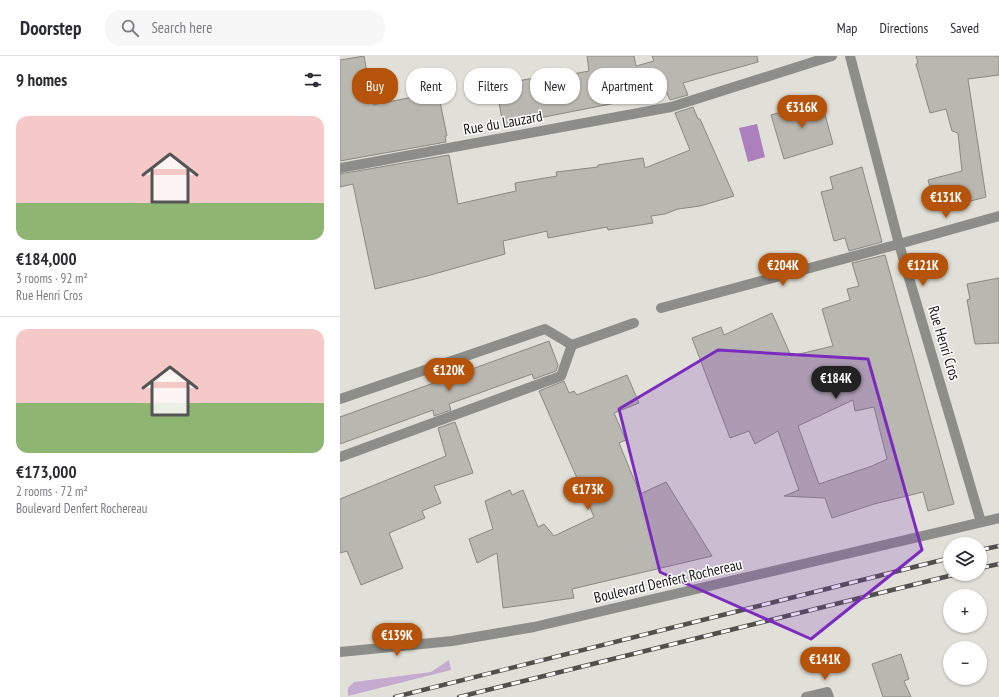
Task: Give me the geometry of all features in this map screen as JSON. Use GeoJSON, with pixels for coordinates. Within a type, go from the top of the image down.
{"type":"FeatureCollection","features":[{"type":"Feature","properties":{"kind":"street","name":"Rue du Lauzard"},"geometry":{"type":"LineString","coordinates":[[340,168],[671,107],[832,56]]}},
{"type":"Feature","properties":{"kind":"street","name":"Rue Henri Cros"},"geometry":{"type":"LineString","coordinates":[[850,56],[899,244],[981,522]]}},
{"type":"Feature","properties":{"kind":"street"},"geometry":{"type":"LineString","coordinates":[[661,308],[999,216]]}},
{"type":"Feature","properties":{"kind":"street"},"geometry":{"type":"LineString","coordinates":[[572,345],[634,323]]}},
{"type":"Feature","properties":{"kind":"street"},"geometry":{"type":"LineString","coordinates":[[340,399],[545,329],[572,345]]}},
{"type":"Feature","properties":{"kind":"street"},"geometry":{"type":"LineString","coordinates":[[340,457],[561,376],[572,345]]}},
{"type":"Feature","properties":{"kind":"street","name":"Boulevard Denfert Rochereau"},"geometry":{"type":"LineString","coordinates":[[340,652],[452,641],[534,627],[999,518]]}},
{"type":"Feature","properties":{"kind":"street"},"geometry":{"type":"LineString","coordinates":[[806,697],[828,692],[829,697]]}},
{"type":"Feature","properties":{"kind":"highlighted area"},"geometry":{"type":"Polygon","coordinates":[[[718,350],[868,359],[922,550],[811,639],[660,572],[619,409],[718,350]]]}},
{"type":"Feature","properties":{"kind":"shaded area"},"geometry":{"type":"Polygon","coordinates":[[[757,124],[765,157],[748,162],[739,128],[757,124]]]}},
{"type":"Feature","properties":{"kind":"shaded area"},"geometry":{"type":"Polygon","coordinates":[[[449,660],[451,670],[348,696],[348,688],[354,682],[431,672],[449,660]]]}},
{"type":"Feature","properties":{"kind":"building"},"geometry":{"type":"Polygon","coordinates":[[[364,56],[366,68],[352,68],[352,104],[398,104],[398,100],[406,98],[406,104],[440,104],[447,136],[445,136],[446,142],[340,161],[340,60],[364,56]]]}},
{"type":"Feature","properties":{"kind":"building"},"geometry":{"type":"Polygon","coordinates":[[[587,56],[634,56],[636,66],[654,61],[652,56],[757,56],[758,62],[683,83],[688,95],[670,100],[667,93],[667,68],[589,68],[587,56]]]}},
{"type":"Feature","properties":{"kind":"building"},"geometry":{"type":"Polygon","coordinates":[[[916,56],[999,56],[999,75],[968,79],[986,197],[936,210],[928,180],[962,171],[958,133],[952,131],[946,109],[930,113],[916,64],[918,63],[916,56]]]}},
{"type":"Feature","properties":{"kind":"building"},"geometry":{"type":"Polygon","coordinates":[[[588,71],[588,104],[611,104],[503,125],[499,104],[522,104],[522,80],[530,79],[530,104],[580,104],[580,73],[588,71]]]}},
{"type":"Feature","properties":{"kind":"building"},"geometry":{"type":"Polygon","coordinates":[[[821,100],[833,144],[784,159],[771,115],[821,100]]]}},
{"type":"Feature","properties":{"kind":"building"},"geometry":{"type":"Polygon","coordinates":[[[693,107],[698,119],[700,119],[734,196],[700,206],[678,209],[665,214],[651,216],[653,223],[608,230],[607,227],[548,238],[547,231],[503,241],[505,254],[375,289],[353,184],[340,187],[340,174],[449,155],[458,204],[516,191],[515,183],[557,176],[556,172],[598,167],[598,165],[643,158],[645,168],[690,150],[675,113],[693,107]]]}},
{"type":"Feature","properties":{"kind":"building"},"geometry":{"type":"Polygon","coordinates":[[[862,167],[882,242],[849,251],[845,238],[834,241],[821,192],[833,189],[830,177],[862,167]]]}},
{"type":"Feature","properties":{"kind":"building"},"geometry":{"type":"Polygon","coordinates":[[[885,255],[954,504],[928,511],[923,492],[874,504],[832,518],[825,498],[784,496],[799,490],[778,431],[755,444],[749,431],[730,438],[692,338],[721,327],[724,335],[772,313],[791,356],[833,346],[822,309],[850,300],[847,289],[859,286],[852,263],[885,255]],[[853,400],[798,426],[819,484],[872,466],[887,459],[874,407],[855,411],[853,400]]]}},
{"type":"Feature","properties":{"kind":"building"},"geometry":{"type":"Polygon","coordinates":[[[999,278],[999,343],[975,344],[967,300],[970,299],[967,284],[999,278]]]}},
{"type":"Feature","properties":{"kind":"building"},"geometry":{"type":"Polygon","coordinates":[[[549,341],[558,365],[556,371],[534,379],[532,374],[449,404],[451,410],[434,416],[433,410],[340,444],[340,417],[549,341]]]}},
{"type":"Feature","properties":{"kind":"building"},"geometry":{"type":"Polygon","coordinates":[[[627,375],[639,403],[614,413],[626,440],[619,443],[640,494],[666,482],[712,556],[572,589],[574,598],[503,608],[497,553],[477,563],[469,539],[493,529],[485,501],[510,490],[512,495],[523,490],[538,527],[544,524],[554,536],[594,517],[539,391],[564,381],[569,393],[574,391],[577,395],[627,375]]]}},
{"type":"Feature","properties":{"kind":"building"},"geometry":{"type":"Polygon","coordinates":[[[455,422],[473,473],[434,486],[441,503],[422,511],[425,518],[389,533],[403,568],[361,585],[347,551],[340,553],[340,499],[446,456],[438,428],[455,422]]]}},
{"type":"Feature","properties":{"kind":"building"},"geometry":{"type":"Polygon","coordinates":[[[901,654],[909,679],[904,681],[911,697],[883,697],[872,664],[901,654]]]}},
{"type":"Feature","properties":{"kind":"railway"},"geometry":{"type":"LineString","coordinates":[[987,549],[999,546]]}},
{"type":"Feature","properties":{"kind":"railway"},"geometry":{"type":"LineString","coordinates":[[395,697],[943,560]]}},
{"type":"Feature","properties":{"kind":"railway"},"geometry":{"type":"LineString","coordinates":[[987,567],[999,564]]}},
{"type":"Feature","properties":{"kind":"railway"},"geometry":{"type":"LineString","coordinates":[[459,697],[943,577]]}}]}
